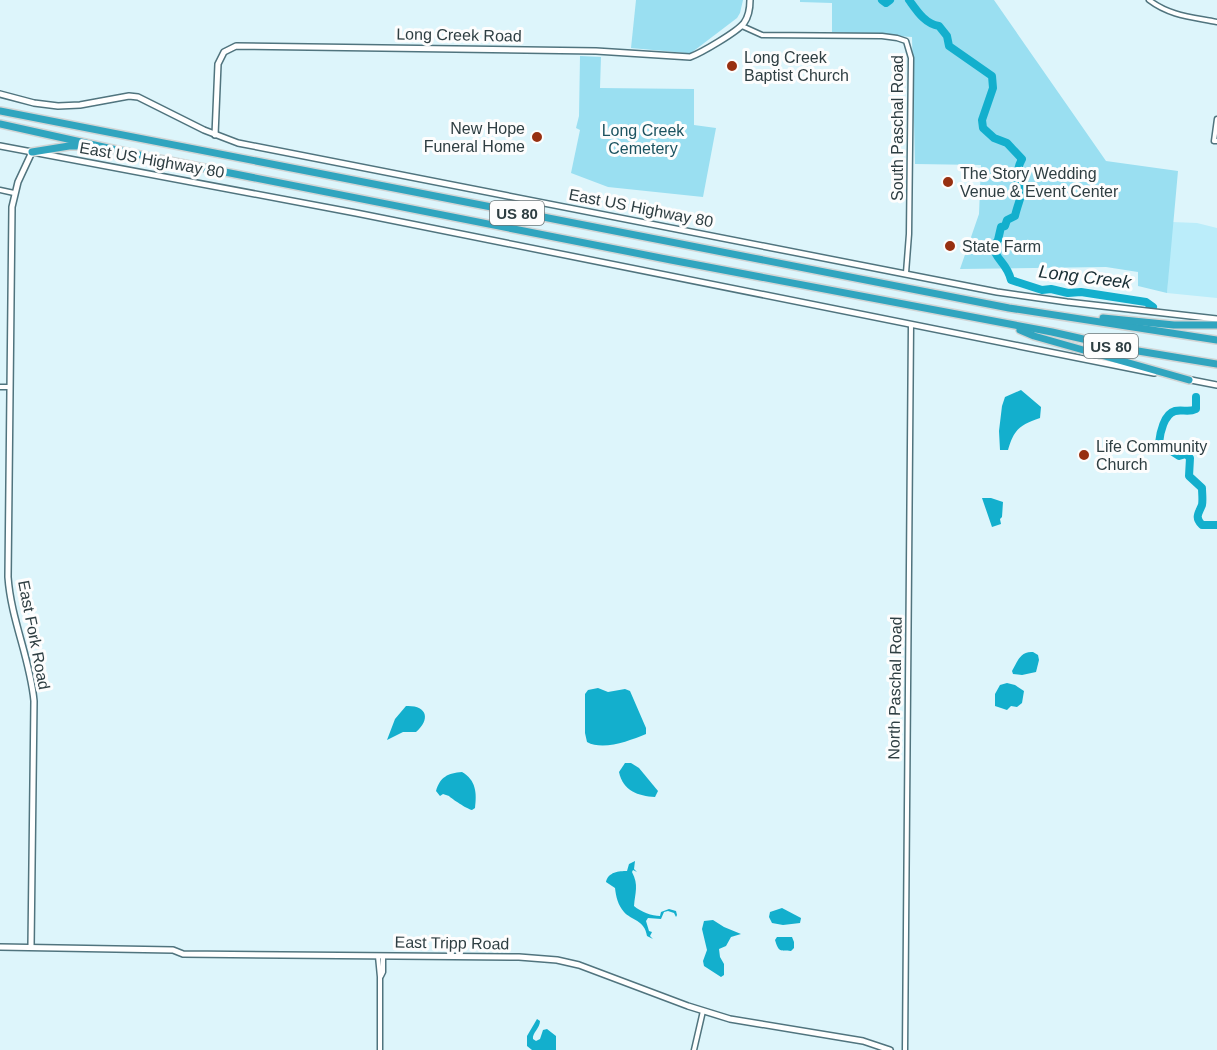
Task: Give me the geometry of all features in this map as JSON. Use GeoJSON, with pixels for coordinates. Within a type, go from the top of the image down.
{"type":"FeatureCollection","features":[{"type":"Feature","properties":{"kind":"highway","name":"US 80"},"geometry":{"type":"LineString","coordinates":[[0,110],[25,117],[1010,308],[1217,340]]}},
{"type":"Feature","properties":{"kind":"highway","name":"US 80"},"geometry":{"type":"LineString","coordinates":[[0,124],[119,150],[671,260],[1132,350],[1217,364]]}},
{"type":"Feature","properties":{"kind":"highway"},"geometry":{"type":"LineString","coordinates":[[32,152],[69,146],[119,150]]}},
{"type":"Feature","properties":{"kind":"highway"},"geometry":{"type":"LineString","coordinates":[[1010,308],[1142,323],[1217,325]]}},
{"type":"Feature","properties":{"kind":"highway"},"geometry":{"type":"LineString","coordinates":[[1006,324],[1034,336],[1189,380]]}},
{"type":"Feature","properties":{"kind":"main road"},"geometry":{"type":"LineString","coordinates":[[742,26],[750,9],[750,0]]}},
{"type":"Feature","properties":{"kind":"main road","name":"Long Creek Road"},"geometry":{"type":"LineString","coordinates":[[215,135],[218,64],[224,52],[236,46],[596,51],[690,57],[702,53],[742,26]]}},
{"type":"Feature","properties":{"kind":"main road","name":"East US Highway 80"},"geometry":{"type":"LineString","coordinates":[[0,94],[33,103],[58,106],[80,105],[129,96],[138,97],[215,135],[238,143],[997,292],[1067,303],[1217,319]]}},
{"type":"Feature","properties":{"kind":"main road","name":"East US Highway 80"},"geometry":{"type":"LineString","coordinates":[[0,146],[347,211],[1217,385]]}},
{"type":"Feature","properties":{"kind":"main road","name":"East Fork Road"},"geometry":{"type":"LineString","coordinates":[[31,947],[34,701],[29,667],[10,600],[8,569],[12,207],[14,193],[32,152]]}},
{"type":"Feature","properties":{"kind":"main road","name":"East Tripp Road"},"geometry":{"type":"LineString","coordinates":[[0,947],[173,950],[193,954],[519,957],[564,961],[703,1011],[739,1020],[863,1041],[890,1050]]}},
{"type":"Feature","properties":{"kind":"street"},"geometry":{"type":"LineString","coordinates":[[1149,0],[1182,17],[1217,22]]}},
{"type":"Feature","properties":{"kind":"street","name":"South Paschal Road"},"geometry":{"type":"LineString","coordinates":[[742,26],[762,35],[882,36],[906,42],[911,58],[909,234],[906,273]]}},
{"type":"Feature","properties":{"kind":"street"},"geometry":{"type":"LineString","coordinates":[[1217,119],[1214,141],[1217,141]]}},
{"type":"Feature","properties":{"kind":"street"},"geometry":{"type":"LineString","coordinates":[[0,190],[14,193]]}},
{"type":"Feature","properties":{"kind":"street","name":"North Paschal Road"},"geometry":{"type":"LineString","coordinates":[[905,1050],[904,915],[911,325]]}},
{"type":"Feature","properties":{"kind":"street"},"geometry":{"type":"LineString","coordinates":[[0,387],[10,387]]}},
{"type":"Feature","properties":{"kind":"street"},"geometry":{"type":"LineString","coordinates":[[380,1050],[380,977],[383,972],[381,956]]}},
{"type":"Feature","properties":{"kind":"street"},"geometry":{"type":"LineString","coordinates":[[694,1050],[703,1011]]}},
{"type":"Feature","properties":{"kind":"shaded area"},"geometry":{"type":"Polygon","coordinates":[[[1172,222],[1197,223],[1217,228],[1217,298],[1167,293],[1172,222]]]}},
{"type":"Feature","properties":{"kind":"shaded area"},"geometry":{"type":"Polygon","coordinates":[[[1021,390],[1041,407],[1040,418],[1027,423],[1015,432],[1008,450],[1000,450],[999,431],[1005,397],[1021,390]]]}},
{"type":"Feature","properties":{"kind":"shaded area"},"geometry":{"type":"Polygon","coordinates":[[[982,498],[1003,502],[1001,524],[992,527],[982,498]]]}},
{"type":"Feature","properties":{"kind":"shaded area"},"geometry":{"type":"Polygon","coordinates":[[[1033,652],[1038,655],[1039,660],[1036,672],[1013,674],[1012,671],[1020,657],[1025,653],[1033,652]]]}},
{"type":"Feature","properties":{"kind":"shaded area"},"geometry":{"type":"Polygon","coordinates":[[[1007,683],[1024,691],[1022,703],[1017,707],[1011,706],[1007,710],[995,706],[995,694],[1000,685],[1007,683]]]}},
{"type":"Feature","properties":{"kind":"shaded area"},"geometry":{"type":"Polygon","coordinates":[[[598,688],[608,692],[625,689],[630,691],[646,728],[646,734],[624,742],[601,746],[587,742],[585,694],[588,690],[598,688]]]}},
{"type":"Feature","properties":{"kind":"shaded area"},"geometry":{"type":"Polygon","coordinates":[[[406,706],[422,710],[424,722],[416,732],[403,732],[387,740],[395,719],[406,706]]]}},
{"type":"Feature","properties":{"kind":"shaded area"},"geometry":{"type":"Polygon","coordinates":[[[625,763],[631,763],[639,768],[658,791],[655,797],[637,794],[624,784],[619,772],[625,763]]]}},
{"type":"Feature","properties":{"kind":"shaded area"},"geometry":{"type":"Polygon","coordinates":[[[462,772],[473,783],[476,797],[475,808],[472,810],[449,796],[443,794],[440,796],[436,791],[445,777],[462,772]]]}},
{"type":"Feature","properties":{"kind":"shaded area"},"geometry":{"type":"Polygon","coordinates":[[[635,861],[634,869],[637,872],[633,870],[632,872],[636,885],[634,906],[654,915],[660,916],[661,912],[669,909],[676,911],[677,915],[676,917],[674,913],[668,911],[664,912],[661,919],[648,918],[646,921],[653,939],[647,936],[641,923],[624,912],[620,907],[615,888],[606,882],[611,874],[627,871],[629,864],[635,861]]]}},
{"type":"Feature","properties":{"kind":"shaded area"},"geometry":{"type":"Polygon","coordinates":[[[782,908],[801,918],[800,923],[783,925],[772,923],[769,917],[770,912],[782,908]]]}},
{"type":"Feature","properties":{"kind":"shaded area"},"geometry":{"type":"Polygon","coordinates":[[[713,920],[741,934],[731,937],[726,946],[719,949],[724,964],[724,975],[721,977],[704,966],[703,961],[707,950],[702,929],[704,921],[713,920]]]}},
{"type":"Feature","properties":{"kind":"shaded area"},"geometry":{"type":"Polygon","coordinates":[[[777,937],[792,937],[794,948],[791,951],[780,950],[775,940],[777,937]]]}},
{"type":"Feature","properties":{"kind":"shaded area"},"geometry":{"type":"Polygon","coordinates":[[[537,1019],[540,1024],[533,1039],[536,1041],[540,1039],[543,1030],[547,1029],[556,1036],[556,1050],[532,1050],[527,1046],[527,1036],[537,1019]]]}},
{"type":"Feature","properties":{"kind":"green space"},"geometry":{"type":"Polygon","coordinates":[[[636,0],[743,0],[737,18],[691,53],[686,53],[631,48],[636,0]]]}},
{"type":"Feature","properties":{"kind":"green space"},"geometry":{"type":"Polygon","coordinates":[[[800,0],[994,0],[1106,161],[1178,171],[1167,293],[1138,286],[1138,272],[1106,267],[960,269],[979,214],[981,165],[915,164],[912,37],[832,32],[832,3],[800,2],[800,0]]]}},
{"type":"Feature","properties":{"kind":"green space","name":"Long Creek Cemetery"},"geometry":{"type":"Polygon","coordinates":[[[580,56],[601,57],[600,88],[694,89],[694,125],[716,128],[703,197],[608,187],[571,173],[580,130],[576,128],[579,116],[580,56]]]}},
{"type":"Feature","properties":{"kind":"waterway","name":"Long Creek"},"geometry":{"type":"LineString","coordinates":[[882,0],[886,3],[890,0]]}},
{"type":"Feature","properties":{"kind":"waterway","name":"Long Creek"},"geometry":{"type":"LineString","coordinates":[[909,0],[925,20],[939,26],[947,36],[949,46],[992,76],[993,88],[982,120],[983,128],[994,138],[1007,143],[1022,159],[1017,180],[1023,186],[1015,216],[1001,227],[998,240],[993,247],[1011,280],[1042,290],[1081,292],[1146,302],[1153,307]]}},
{"type":"Feature","properties":{"kind":"waterway","name":"Long Creek"},"geometry":{"type":"LineString","coordinates":[[1196,397],[1196,409],[1175,411],[1168,416],[1159,443],[1179,456],[1186,454],[1190,458],[1189,476],[1202,488],[1202,503],[1198,520],[1202,525],[1217,525]]}},
{"type":"Feature","properties":{"kind":"place","name":"Long Creek Baptist Church"},"geometry":{"type":"Point","coordinates":[732,66]}},
{"type":"Feature","properties":{"kind":"place","name":"New Hope Funeral Home"},"geometry":{"type":"Point","coordinates":[537,137]}},
{"type":"Feature","properties":{"kind":"place","name":"The Story Wedding Venue & Event Center"},"geometry":{"type":"Point","coordinates":[948,182]}},
{"type":"Feature","properties":{"kind":"place","name":"State Farm"},"geometry":{"type":"Point","coordinates":[950,246]}},
{"type":"Feature","properties":{"kind":"place","name":"Life Community Church"},"geometry":{"type":"Point","coordinates":[1084,455]}}]}
